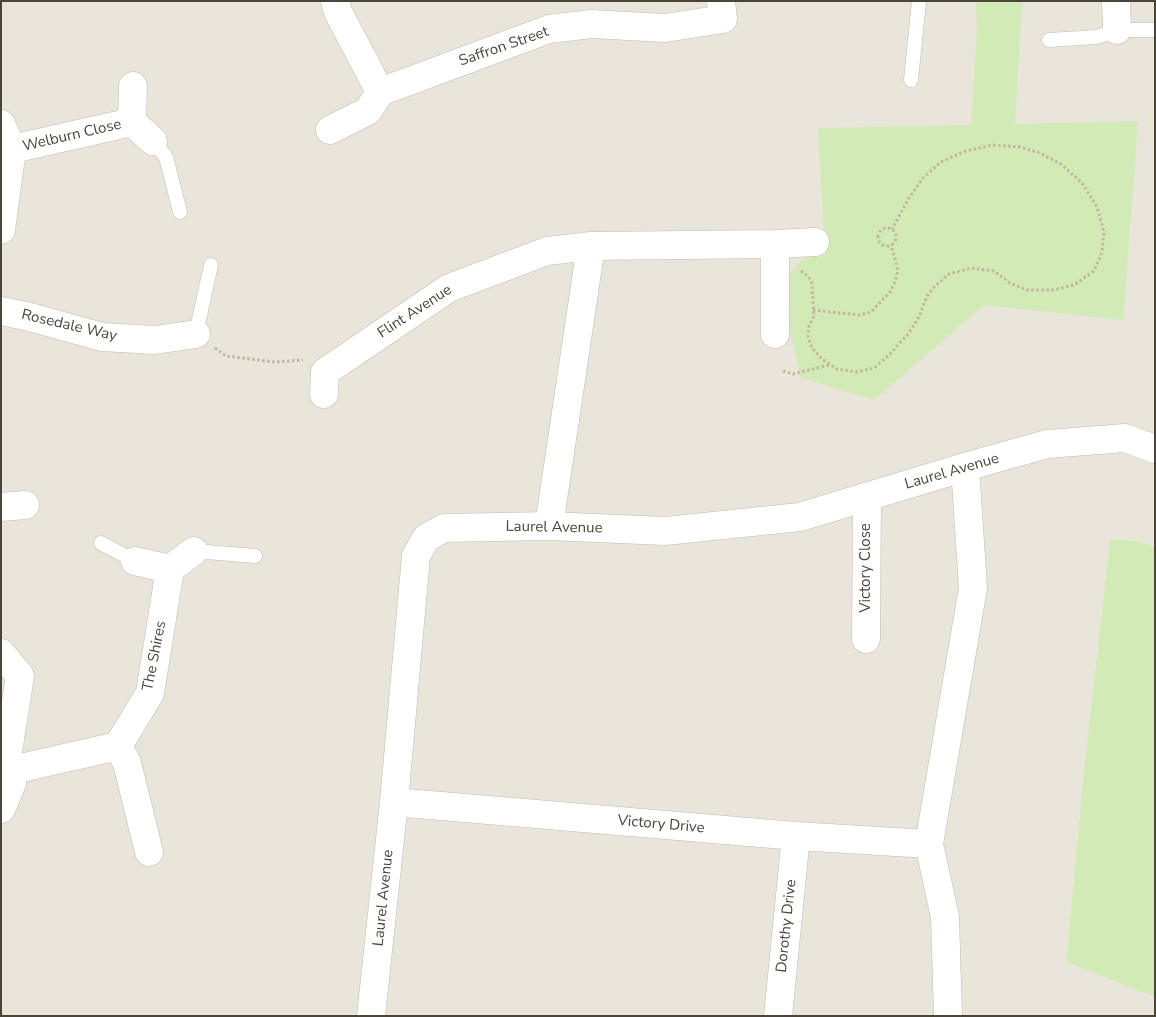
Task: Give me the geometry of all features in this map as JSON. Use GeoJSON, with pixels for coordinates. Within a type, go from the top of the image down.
{"type":"FeatureCollection","features":[{"type":"Feature","properties":{"kind":"street"},"geometry":{"type":"LineString","coordinates":[[330,130],[368,111],[380,92],[338,12],[336,1]]}},
{"type":"Feature","properties":{"kind":"street"},"geometry":{"type":"LineString","coordinates":[[1116,1],[1117,30]]}},
{"type":"Feature","properties":{"kind":"street","name":"Saffron Street"},"geometry":{"type":"LineString","coordinates":[[380,92],[549,30],[591,24],[665,28],[722,10]]}},
{"type":"Feature","properties":{"kind":"street","name":"Welburn Close"},"geometry":{"type":"LineString","coordinates":[[133,86],[132,122],[153,141]]}},
{"type":"Feature","properties":{"kind":"street","name":"Welburn Close"},"geometry":{"type":"LineString","coordinates":[[12,149],[132,122]]}},
{"type":"Feature","properties":{"kind":"street"},"geometry":{"type":"LineString","coordinates":[[1,124],[12,149],[1,230]]}},
{"type":"Feature","properties":{"kind":"street","name":"Flint Avenue"},"geometry":{"type":"LineString","coordinates":[[324,383],[449,288],[547,251],[591,246],[775,247],[815,242]]}},
{"type":"Feature","properties":{"kind":"street"},"geometry":{"type":"LineString","coordinates":[[549,526],[591,246]]}},
{"type":"Feature","properties":{"kind":"street"},"geometry":{"type":"LineString","coordinates":[[775,247],[775,334]]}},
{"type":"Feature","properties":{"kind":"street","name":"Rosedale Way"},"geometry":{"type":"LineString","coordinates":[[1,311],[102,336],[155,340],[196,334]]}},
{"type":"Feature","properties":{"kind":"street","name":"Laurel Avenue"},"geometry":{"type":"LineString","coordinates":[[371,1016],[394,802],[416,556],[426,538],[444,528],[549,526],[665,531],[800,517],[1047,444],[1125,438],[1155,449]]}},
{"type":"Feature","properties":{"kind":"street"},"geometry":{"type":"LineString","coordinates":[[948,1016],[944,917],[929,844],[973,588],[965,467]]}},
{"type":"Feature","properties":{"kind":"street","name":"Victory Close"},"geometry":{"type":"LineString","coordinates":[[866,639],[867,497]]}},
{"type":"Feature","properties":{"kind":"street"},"geometry":{"type":"LineString","coordinates":[[135,561],[170,568],[194,551]]}},
{"type":"Feature","properties":{"kind":"street","name":"The Shires"},"geometry":{"type":"LineString","coordinates":[[118,746],[150,693],[170,568]]}},
{"type":"Feature","properties":{"kind":"street"},"geometry":{"type":"LineString","coordinates":[[1,654],[20,676],[6,766],[12,783],[1,809]]}},
{"type":"Feature","properties":{"kind":"street"},"geometry":{"type":"LineString","coordinates":[[6,766],[118,746],[127,763],[149,852]]}},
{"type":"Feature","properties":{"kind":"street","name":"Victory Drive"},"geometry":{"type":"LineString","coordinates":[[394,802],[796,836],[929,844]]}},
{"type":"Feature","properties":{"kind":"street","name":"Dorothy Drive"},"geometry":{"type":"LineString","coordinates":[[778,1016],[796,836]]}},
{"type":"Feature","properties":{"kind":"lane"},"geometry":{"type":"LineString","coordinates":[[911,80],[919,1]]}},
{"type":"Feature","properties":{"kind":"lane"},"geometry":{"type":"LineString","coordinates":[[1049,40],[1097,37],[1117,30],[1155,30]]}},
{"type":"Feature","properties":{"kind":"lane"},"geometry":{"type":"LineString","coordinates":[[153,141],[166,157],[180,212]]}},
{"type":"Feature","properties":{"kind":"lane"},"geometry":{"type":"LineString","coordinates":[[196,334],[210,265]]}},
{"type":"Feature","properties":{"kind":"lane"},"geometry":{"type":"LineString","coordinates":[[101,542],[135,561]]}},
{"type":"Feature","properties":{"kind":"lane"},"geometry":{"type":"LineString","coordinates":[[194,551],[255,556]]}},
{"type":"Feature","properties":{"kind":"path"},"geometry":{"type":"LineString","coordinates":[[775,247],[809,277],[812,284],[814,316],[809,326],[808,336],[812,348],[822,360],[837,369],[857,372],[874,368],[889,355],[908,334],[919,317],[927,296],[949,274],[971,268],[994,271],[1010,283],[1027,290],[1053,290],[1074,285],[1094,270],[1102,252],[1104,232],[1097,207],[1082,183],[1061,164],[1040,153],[1020,147],[992,145],[966,151],[941,162],[922,178],[892,230]]}},
{"type":"Feature","properties":{"kind":"path"},"geometry":{"type":"LineString","coordinates":[[884,228],[892,230],[896,234],[894,244],[891,245],[889,247],[880,244],[879,232],[884,228]]}},
{"type":"Feature","properties":{"kind":"path"},"geometry":{"type":"LineString","coordinates":[[813,310],[860,315],[872,312],[890,292],[895,282],[898,270],[891,245]]}},
{"type":"Feature","properties":{"kind":"path"},"geometry":{"type":"LineString","coordinates":[[196,334],[226,356],[274,362],[305,360],[324,383]]}},
{"type":"Feature","properties":{"kind":"path"},"geometry":{"type":"LineString","coordinates":[[783,371],[794,374],[830,364]]}},
{"type":"Feature","properties":{"kind":"shaded area"},"geometry":{"type":"Polygon","coordinates":[[[1,1],[1155,1],[1155,547],[1136,541],[1110,539],[1084,769],[1066,962],[1155,997],[1155,1016],[1,1016],[1,1]]]}},
{"type":"Feature","properties":{"kind":"green space"},"geometry":{"type":"Polygon","coordinates":[[[976,1],[1022,1],[1015,124],[1138,121],[1123,320],[984,305],[874,400],[801,378],[791,338],[787,277],[806,255],[825,255],[818,128],[971,125],[977,25],[976,1]]]}},
{"type":"Feature","properties":{"kind":"green space"},"geometry":{"type":"Polygon","coordinates":[[[1110,539],[1136,541],[1155,547],[1155,997],[1066,962],[1084,769],[1110,539]]]}}]}
